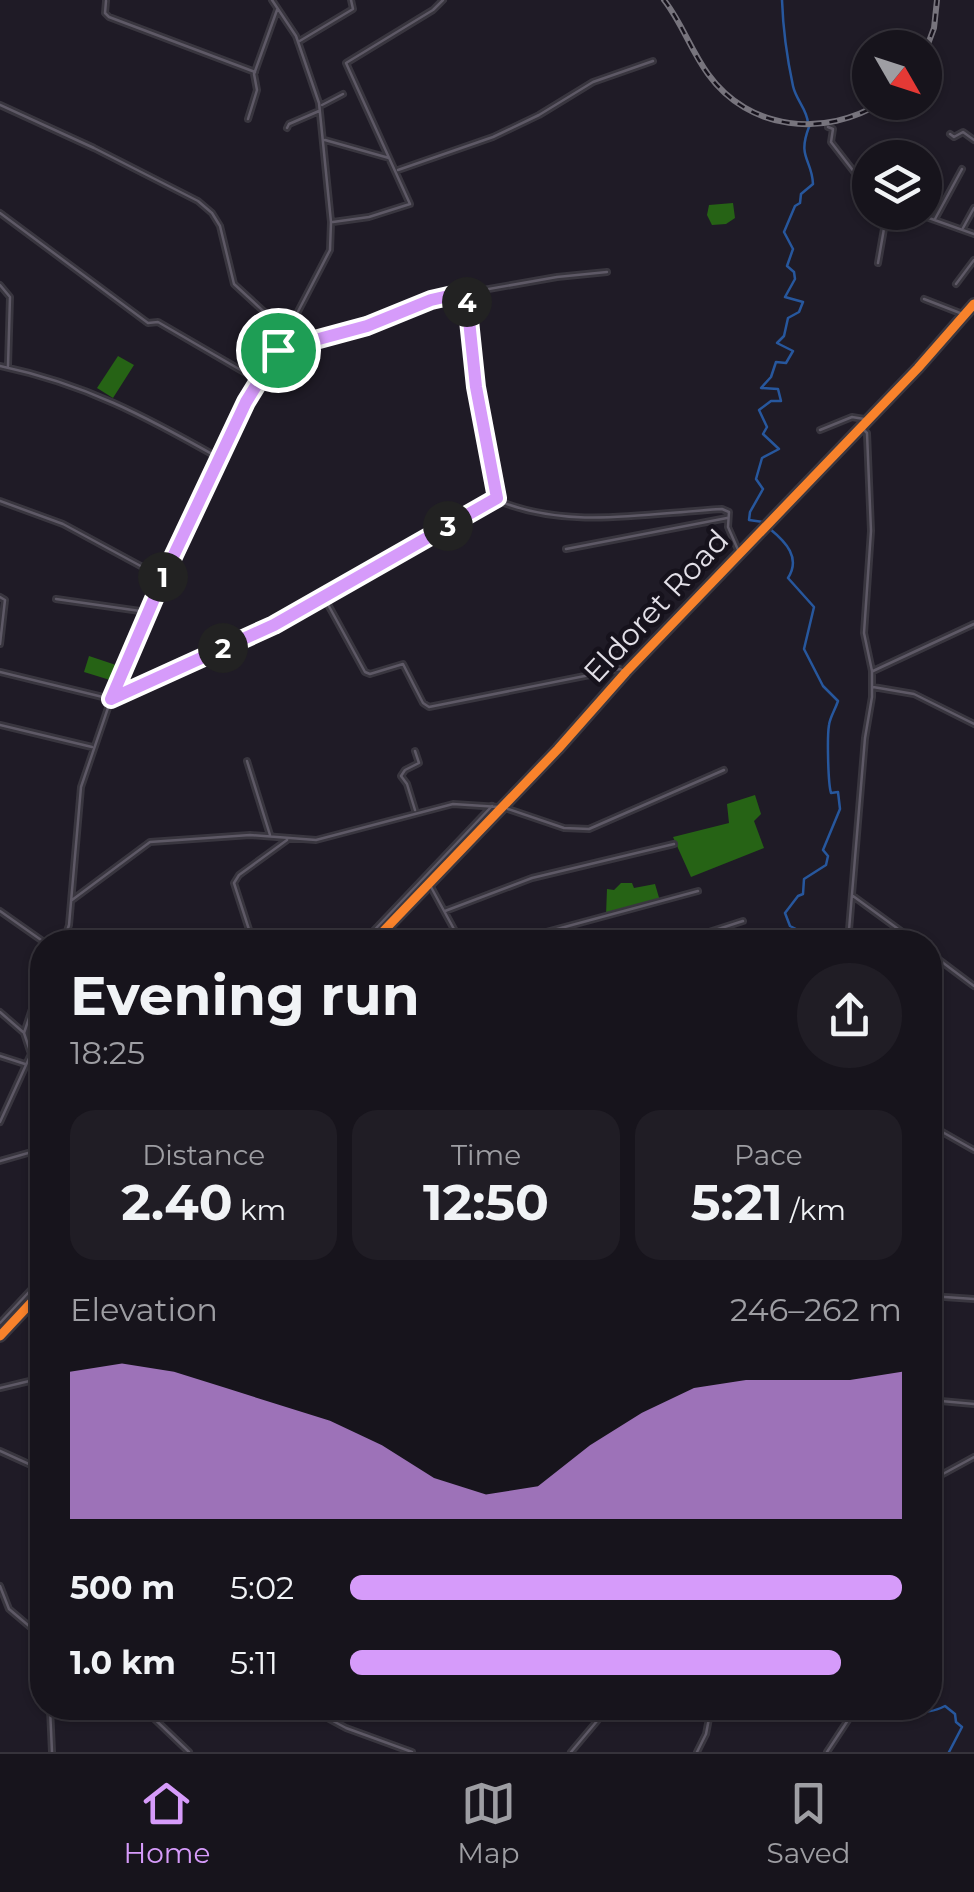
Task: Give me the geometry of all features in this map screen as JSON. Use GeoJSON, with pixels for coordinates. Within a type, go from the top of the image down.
{"type":"FeatureCollection","features":[{"type":"Feature","properties":{"kind":"highway","name":"Eldoret Road"},"geometry":{"type":"LineString","coordinates":[[384,930],[967,316],[974,304]]}},
{"type":"Feature","properties":{"kind":"highway"},"geometry":{"type":"LineString","coordinates":[[0,1336],[30,1303]]}},
{"type":"Feature","properties":{"kind":"street"},"geometry":{"type":"LineString","coordinates":[[68,930],[80,796],[111,699],[246,402],[327,257],[332,222],[320,108],[298,42],[272,0]]}},
{"type":"Feature","properties":{"kind":"street"},"geometry":{"type":"LineString","coordinates":[[298,42],[352,8],[350,0]]}},
{"type":"Feature","properties":{"kind":"street"},"geometry":{"type":"LineString","coordinates":[[332,222],[369,218],[410,204],[346,63],[443,0]]}},
{"type":"Feature","properties":{"kind":"street"},"geometry":{"type":"LineString","coordinates":[[106,1],[104,12],[108,17],[255,72]]}},
{"type":"Feature","properties":{"kind":"street"},"geometry":{"type":"LineString","coordinates":[[248,119],[257,90],[255,72],[277,9]]}},
{"type":"Feature","properties":{"kind":"street"},"geometry":{"type":"LineString","coordinates":[[397,171],[476,144],[539,115],[593,82],[653,61]]}},
{"type":"Feature","properties":{"kind":"street"},"geometry":{"type":"LineString","coordinates":[[287,128],[343,94]]}},
{"type":"Feature","properties":{"kind":"street"},"geometry":{"type":"LineString","coordinates":[[0,105],[94,148],[212,212],[220,226],[234,284],[287,333]]}},
{"type":"Feature","properties":{"kind":"street"},"geometry":{"type":"LineString","coordinates":[[828,127],[833,129],[831,142],[852,170]]}},
{"type":"Feature","properties":{"kind":"street"},"geometry":{"type":"LineString","coordinates":[[950,134],[954,137],[963,132],[974,140]]}},
{"type":"Feature","properties":{"kind":"street"},"geometry":{"type":"LineString","coordinates":[[324,140],[391,158]]}},
{"type":"Feature","properties":{"kind":"street"},"geometry":{"type":"LineString","coordinates":[[942,205],[962,169]]}},
{"type":"Feature","properties":{"kind":"street"},"geometry":{"type":"LineString","coordinates":[[962,230],[974,208]]}},
{"type":"Feature","properties":{"kind":"street"},"geometry":{"type":"LineString","coordinates":[[0,213],[148,324],[158,322],[259,381]]}},
{"type":"Feature","properties":{"kind":"street"},"geometry":{"type":"LineString","coordinates":[[942,223],[974,234]]}},
{"type":"Feature","properties":{"kind":"street"},"geometry":{"type":"LineString","coordinates":[[878,263],[883,230]]}},
{"type":"Feature","properties":{"kind":"street"},"geometry":{"type":"LineString","coordinates":[[956,284],[974,260]]}},
{"type":"Feature","properties":{"kind":"street"},"geometry":{"type":"LineString","coordinates":[[278,350],[367,326],[431,300],[556,276],[607,272]]}},
{"type":"Feature","properties":{"kind":"street"},"geometry":{"type":"LineString","coordinates":[[0,285],[10,297],[8,367]]}},
{"type":"Feature","properties":{"kind":"street"},"geometry":{"type":"LineString","coordinates":[[466,292],[476,387],[500,503],[569,519],[722,508],[728,510],[731,538],[740,554]]}},
{"type":"Feature","properties":{"kind":"street"},"geometry":{"type":"LineString","coordinates":[[924,300],[967,316]]}},
{"type":"Feature","properties":{"kind":"street"},"geometry":{"type":"LineString","coordinates":[[0,366],[71,383],[146,417],[220,459]]}},
{"type":"Feature","properties":{"kind":"street"},"geometry":{"type":"LineString","coordinates":[[820,430],[852,417],[863,422],[872,498],[864,632],[872,671],[872,696],[849,930]]}},
{"type":"Feature","properties":{"kind":"street"},"geometry":{"type":"LineString","coordinates":[[0,672],[111,699],[274,625],[497,498]]}},
{"type":"Feature","properties":{"kind":"street"},"geometry":{"type":"LineString","coordinates":[[0,501],[64,524],[163,578]]}},
{"type":"Feature","properties":{"kind":"street"},"geometry":{"type":"LineString","coordinates":[[566,549],[729,518]]}},
{"type":"Feature","properties":{"kind":"street"},"geometry":{"type":"LineString","coordinates":[[0,597],[5,598],[5,604],[0,644]]}},
{"type":"Feature","properties":{"kind":"street"},"geometry":{"type":"LineString","coordinates":[[324,598],[365,672],[403,664],[426,706],[620,669],[626,672]]}},
{"type":"Feature","properties":{"kind":"street"},"geometry":{"type":"LineString","coordinates":[[56,599],[148,612]]}},
{"type":"Feature","properties":{"kind":"street"},"geometry":{"type":"LineString","coordinates":[[872,671],[974,624]]}},
{"type":"Feature","properties":{"kind":"street"},"geometry":{"type":"LineString","coordinates":[[871,686],[914,694],[974,724]]}},
{"type":"Feature","properties":{"kind":"street"},"geometry":{"type":"LineString","coordinates":[[0,726],[93,748]]}},
{"type":"Feature","properties":{"kind":"street"},"geometry":{"type":"LineString","coordinates":[[416,751],[419,763],[401,776],[416,812]]}},
{"type":"Feature","properties":{"kind":"street"},"geometry":{"type":"LineString","coordinates":[[247,761],[270,837]]}},
{"type":"Feature","properties":{"kind":"street"},"geometry":{"type":"LineString","coordinates":[[72,900],[150,842],[250,835],[316,840],[461,803],[499,806],[548,824],[589,828],[724,770]]}},
{"type":"Feature","properties":{"kind":"street"},"geometry":{"type":"LineString","coordinates":[[375,930],[499,806]]}},
{"type":"Feature","properties":{"kind":"street"},"geometry":{"type":"LineString","coordinates":[[249,930],[234,883],[288,839]]}},
{"type":"Feature","properties":{"kind":"street"},"geometry":{"type":"LineString","coordinates":[[445,911],[532,878],[674,844]]}},
{"type":"Feature","properties":{"kind":"street"},"geometry":{"type":"LineString","coordinates":[[428,884],[455,930]]}},
{"type":"Feature","properties":{"kind":"street"},"geometry":{"type":"LineString","coordinates":[[553,930],[698,891]]}},
{"type":"Feature","properties":{"kind":"street"},"geometry":{"type":"LineString","coordinates":[[852,896],[899,930]]}},
{"type":"Feature","properties":{"kind":"street"},"geometry":{"type":"LineString","coordinates":[[0,912],[30,932]]}},
{"type":"Feature","properties":{"kind":"street"},"geometry":{"type":"LineString","coordinates":[[715,930],[743,921]]}},
{"type":"Feature","properties":{"kind":"street"},"geometry":{"type":"LineString","coordinates":[[942,962],[974,986]]}},
{"type":"Feature","properties":{"kind":"street"},"geometry":{"type":"LineString","coordinates":[[0,1012],[24,1033],[30,1054],[0,1122]]}},
{"type":"Feature","properties":{"kind":"street"},"geometry":{"type":"LineString","coordinates":[[24,1033],[30,1015]]}},
{"type":"Feature","properties":{"kind":"street"},"geometry":{"type":"LineString","coordinates":[[0,1056],[26,1065]]}},
{"type":"Feature","properties":{"kind":"street"},"geometry":{"type":"LineString","coordinates":[[942,1132],[974,1150]]}},
{"type":"Feature","properties":{"kind":"street"},"geometry":{"type":"LineString","coordinates":[[0,1161],[30,1152]]}},
{"type":"Feature","properties":{"kind":"street"},"geometry":{"type":"LineString","coordinates":[[0,1323],[30,1291]]}},
{"type":"Feature","properties":{"kind":"street"},"geometry":{"type":"LineString","coordinates":[[942,1297],[974,1299]]}},
{"type":"Feature","properties":{"kind":"street"},"geometry":{"type":"LineString","coordinates":[[0,1388],[30,1381]]}},
{"type":"Feature","properties":{"kind":"street"},"geometry":{"type":"LineString","coordinates":[[942,1401],[974,1404]]}},
{"type":"Feature","properties":{"kind":"street"},"geometry":{"type":"LineString","coordinates":[[0,1450],[30,1464]]}},
{"type":"Feature","properties":{"kind":"street"},"geometry":{"type":"LineString","coordinates":[[942,1474],[974,1457]]}},
{"type":"Feature","properties":{"kind":"street"},"geometry":{"type":"LineString","coordinates":[[0,1586],[9,1608],[30,1626]]}},
{"type":"Feature","properties":{"kind":"street"},"geometry":{"type":"LineString","coordinates":[[51,1720],[52,1752]]}},
{"type":"Feature","properties":{"kind":"street"},"geometry":{"type":"LineString","coordinates":[[156,1720],[189,1752]]}},
{"type":"Feature","properties":{"kind":"street"},"geometry":{"type":"LineString","coordinates":[[331,1720],[412,1752]]}},
{"type":"Feature","properties":{"kind":"street"},"geometry":{"type":"LineString","coordinates":[[572,1752],[598,1720]]}},
{"type":"Feature","properties":{"kind":"street"},"geometry":{"type":"LineString","coordinates":[[697,1752],[709,1720]]}},
{"type":"Feature","properties":{"kind":"street"},"geometry":{"type":"LineString","coordinates":[[827,1752],[848,1720]]}},
{"type":"Feature","properties":{"kind":"green space"},"geometry":{"type":"Polygon","coordinates":[[[733,203],[735,218],[726,224],[712,225],[707,215],[709,205],[733,203]]]}},
{"type":"Feature","properties":{"kind":"green space"},"geometry":{"type":"Polygon","coordinates":[[[118,356],[134,365],[113,398],[97,388],[118,356]]]}},
{"type":"Feature","properties":{"kind":"green space"},"geometry":{"type":"Polygon","coordinates":[[[89,656],[116,665],[110,680],[84,672],[89,656]]]}},
{"type":"Feature","properties":{"kind":"green space"},"geometry":{"type":"Polygon","coordinates":[[[755,795],[761,814],[754,821],[764,848],[691,877],[673,837],[729,823],[727,804],[755,795]]]}},
{"type":"Feature","properties":{"kind":"green space"},"geometry":{"type":"Polygon","coordinates":[[[621,883],[632,883],[634,888],[655,884],[660,901],[606,915],[607,889],[614,890],[621,883]]]}},
{"type":"Feature","properties":{"kind":"waterway"},"geometry":{"type":"LineString","coordinates":[[782,0],[793,86],[808,123]]}},
{"type":"Feature","properties":{"kind":"waterway"},"geometry":{"type":"LineString","coordinates":[[763,522],[749,520],[763,489],[756,479],[762,458],[779,449],[763,434],[767,427],[759,410],[771,401],[781,401],[778,389],[761,388],[771,377],[776,362],[786,363],[793,351],[777,343],[784,336],[788,318],[799,312],[803,302],[785,297],[795,279],[787,266],[793,249],[784,232],[801,194],[813,184],[805,152],[809,127]]}},
{"type":"Feature","properties":{"kind":"waterway"},"geometry":{"type":"LineString","coordinates":[[770,529],[792,557],[788,578],[814,607],[804,649],[823,686],[838,701],[829,725],[828,760],[831,793],[838,792],[840,809],[823,850],[828,856],[826,865],[804,879],[803,894],[785,913],[790,926],[798,930]]}},
{"type":"Feature","properties":{"kind":"waterway"},"geometry":{"type":"LineString","coordinates":[[942,1707],[955,1714],[962,1727],[949,1752]]}},
{"type":"Feature","properties":{"kind":"railway"},"geometry":{"type":"LineString","coordinates":[[664,0],[708,74],[744,107],[789,123],[813,124],[852,116]]}},
{"type":"Feature","properties":{"kind":"railway"},"geometry":{"type":"LineString","coordinates":[[933,30],[937,0]]}},
{"type":"Feature","properties":{"kind":"route"},"geometry":{"type":"LineString","coordinates":[[466,292],[479,408],[497,498],[274,625],[111,699],[246,402],[278,350],[367,326],[431,300],[466,292]]}}]}
